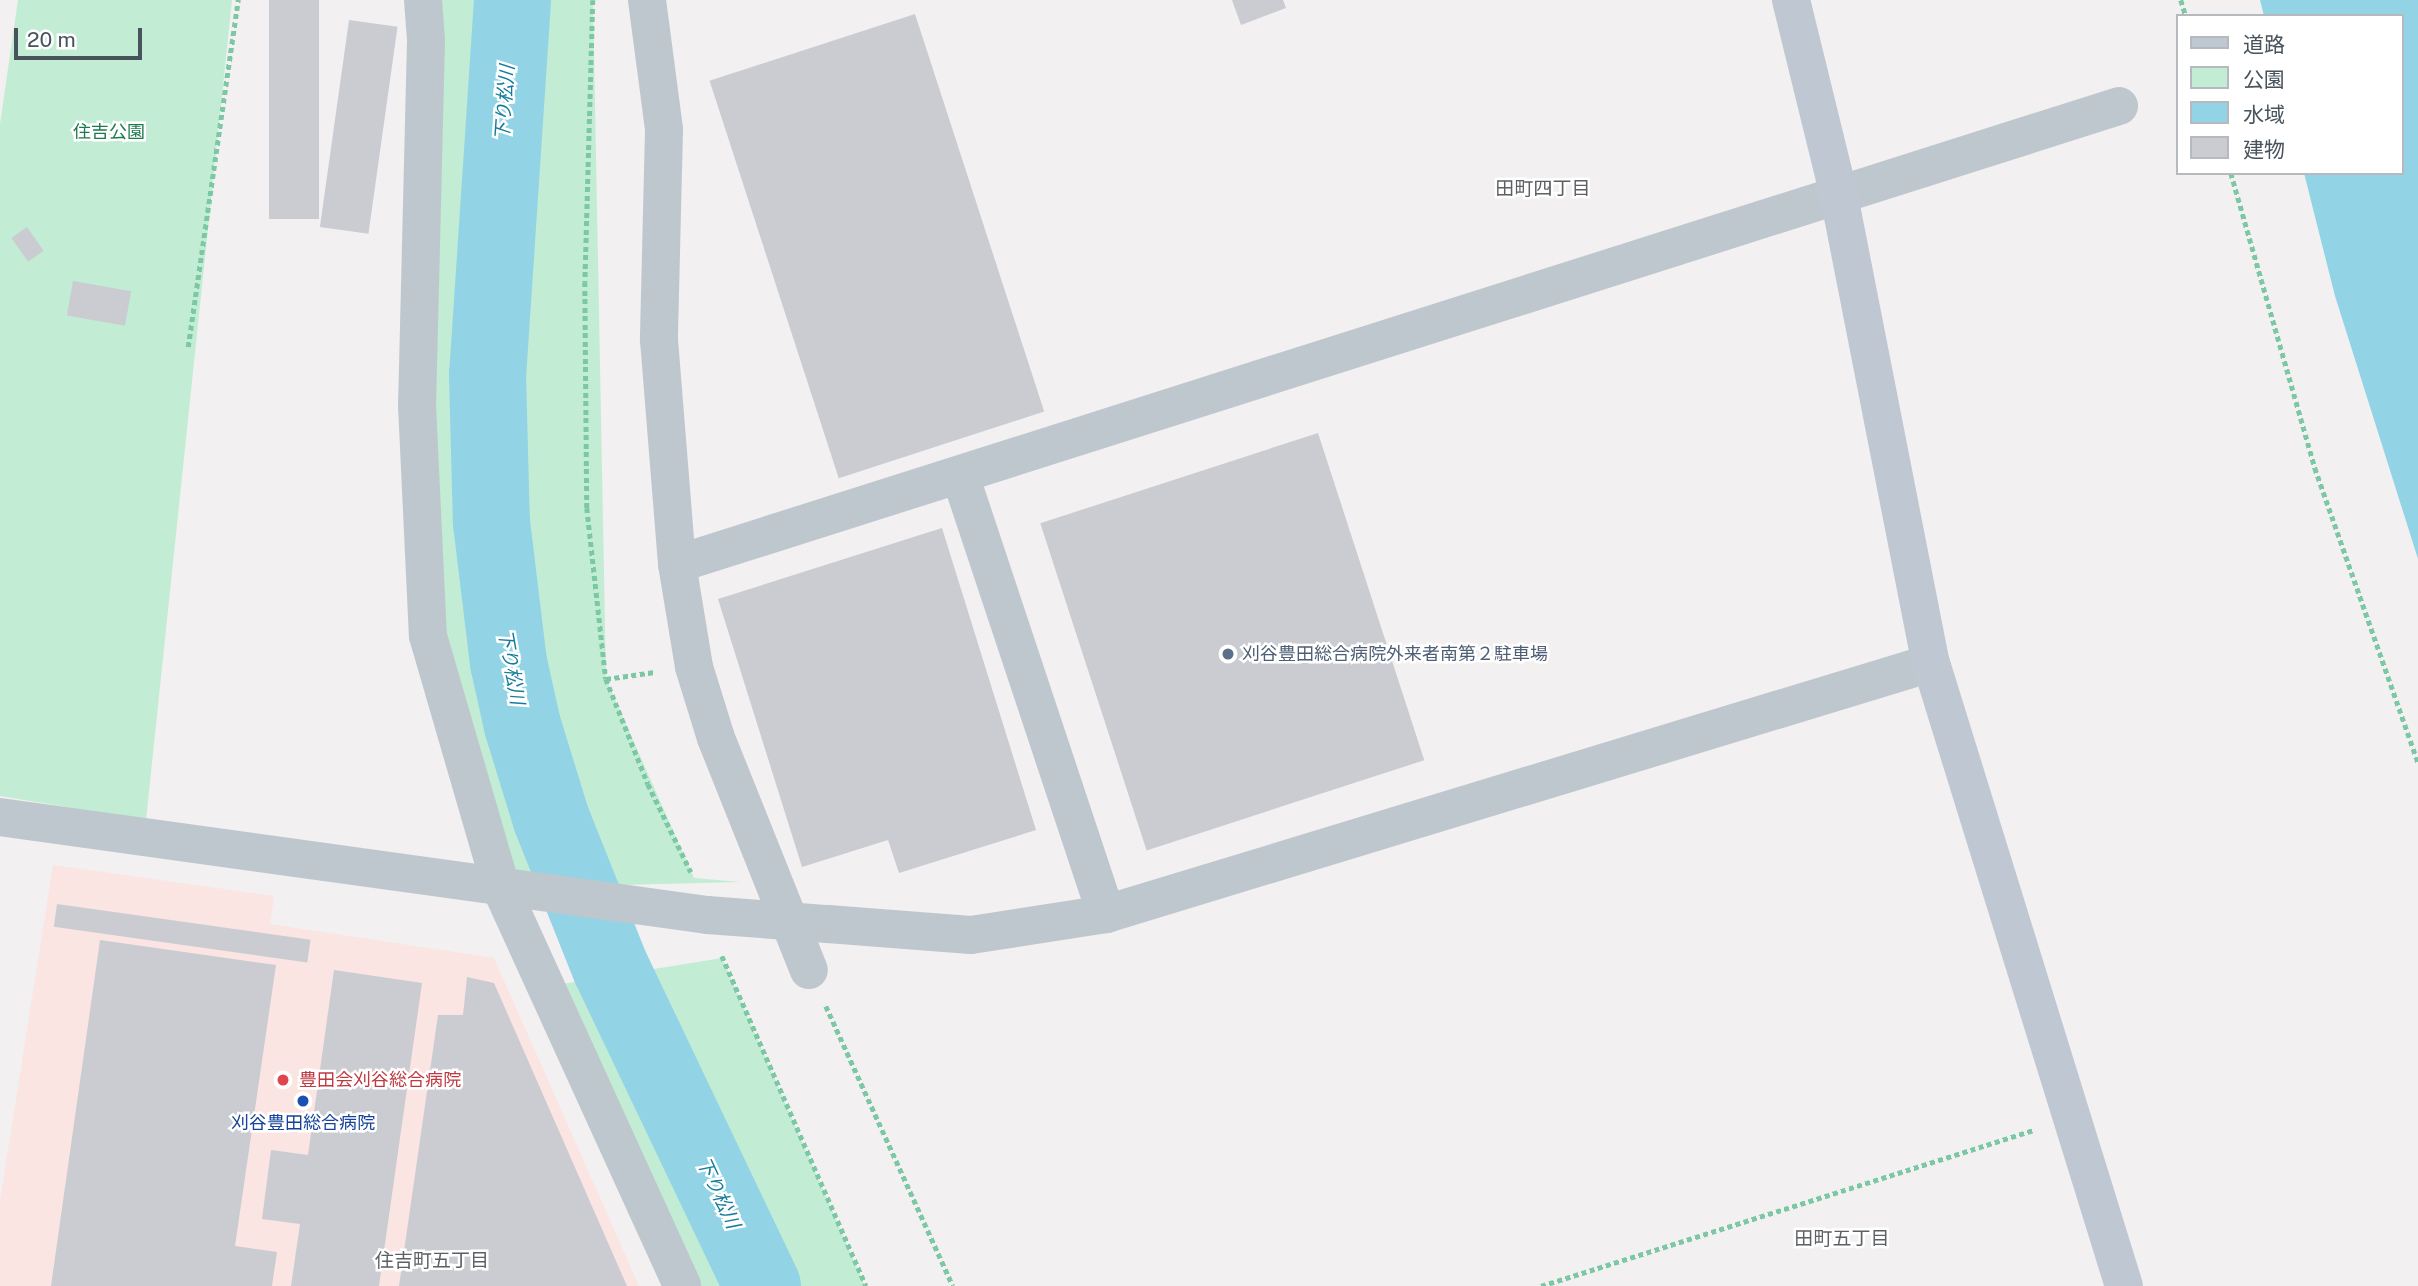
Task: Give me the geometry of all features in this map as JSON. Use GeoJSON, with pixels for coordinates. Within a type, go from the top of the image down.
{"type":"FeatureCollection","features":[{"type":"Feature","properties":{"kind":"street"},"geometry":{"type":"LineString","coordinates":[[423,0],[426,40],[417,405],[428,636],[515,891],[682,1286]]}},
{"type":"Feature","properties":{"kind":"street"},"geometry":{"type":"LineString","coordinates":[[647,0],[664,130],[659,340],[677,564],[694,667],[716,738],[809,970]]}},
{"type":"Feature","properties":{"kind":"street"},"geometry":{"type":"LineString","coordinates":[[1791,0],[1839,196],[1931,663],[2124,1286]]}},
{"type":"Feature","properties":{"kind":"street"},"geometry":{"type":"LineString","coordinates":[[677,564],[2119,106]]}},
{"type":"Feature","properties":{"kind":"street"},"geometry":{"type":"LineString","coordinates":[[960,475],[1107,914]]}},
{"type":"Feature","properties":{"kind":"street"},"geometry":{"type":"LineString","coordinates":[[0,817],[515,891],[706,915],[971,935],[1107,914],[1931,663]]}},
{"type":"Feature","properties":{"kind":"path"},"geometry":{"type":"LineString","coordinates":[[188,347],[239,0]]}},
{"type":"Feature","properties":{"kind":"path"},"geometry":{"type":"LineString","coordinates":[[593,0],[585,282],[587,508],[606,679],[866,1286]]}},
{"type":"Feature","properties":{"kind":"path"},"geometry":{"type":"LineString","coordinates":[[2232,175],[2315,468],[2418,762]]}},
{"type":"Feature","properties":{"kind":"path"},"geometry":{"type":"LineString","coordinates":[[809,970],[953,1286]]}},
{"type":"Feature","properties":{"kind":"path"},"geometry":{"type":"LineString","coordinates":[[1541,1286],[2072,1118]]}},
{"type":"Feature","properties":{"kind":"shaded area","name":"豊田会刈谷総合病院"},"geometry":{"type":"Polygon","coordinates":[[[53,865],[274,896],[270,924],[494,958],[639,1286],[0,1286],[0,1201],[53,865]]]}},
{"type":"Feature","properties":{"kind":"green space","name":"住吉公園"},"geometry":{"type":"Polygon","coordinates":[[[18,0],[232,0],[146,820],[0,796],[0,124],[18,0]]]}},
{"type":"Feature","properties":{"kind":"green space"},"geometry":{"type":"Polygon","coordinates":[[[412,0],[593,0],[606,679],[694,878],[740,882],[501,888],[428,636],[412,0]]]}},
{"type":"Feature","properties":{"kind":"green space"},"geometry":{"type":"Polygon","coordinates":[[[722,958],[865,1286],[671,1286],[544,987],[722,958]]]}},
{"type":"Feature","properties":{"kind":"water"},"geometry":{"type":"Polygon","coordinates":[[[2260,0],[2418,0],[2418,559],[2335,296],[2305,175],[2404,175],[2404,14],[2264,14],[2260,0]]]}},
{"type":"Feature","properties":{"kind":"building"},"geometry":{"type":"Polygon","coordinates":[[[269,0],[319,0],[319,219],[269,219],[269,0]]]}},
{"type":"Feature","properties":{"kind":"building"},"geometry":{"type":"Polygon","coordinates":[[[1232,0],[1283,0],[1286,8],[1241,25],[1232,0]]]}},
{"type":"Feature","properties":{"kind":"building"},"geometry":{"type":"Polygon","coordinates":[[[915,14],[1044,412],[839,478],[710,81],[915,14]]]}},
{"type":"Feature","properties":{"kind":"building"},"geometry":{"type":"Polygon","coordinates":[[[349,20],[398,27],[368,234],[320,227],[349,20]]]}},
{"type":"Feature","properties":{"kind":"building"},"geometry":{"type":"Polygon","coordinates":[[[27,227],[44,251],[28,262],[11,238],[27,227]]]}},
{"type":"Feature","properties":{"kind":"building"},"geometry":{"type":"Polygon","coordinates":[[[73,281],[131,291],[125,326],[67,315],[73,281]]]}},
{"type":"Feature","properties":{"kind":"building"},"geometry":{"type":"Polygon","coordinates":[[[1318,433],[1424,760],[1147,850],[1040,523],[1318,433]]]}},
{"type":"Feature","properties":{"kind":"building"},"geometry":{"type":"Polygon","coordinates":[[[942,528],[1036,830],[899,873],[888,840],[802,867],[718,599],[942,528]]]}},
{"type":"Feature","properties":{"kind":"building"},"geometry":{"type":"Polygon","coordinates":[[[57,904],[311,940],[307,962],[54,927],[57,904]]]}},
{"type":"Feature","properties":{"kind":"building"},"geometry":{"type":"Polygon","coordinates":[[[100,940],[276,965],[235,1246],[277,1252],[272,1286],[51,1286],[100,940]]]}},
{"type":"Feature","properties":{"kind":"building"},"geometry":{"type":"Polygon","coordinates":[[[334,970],[422,983],[379,1286],[291,1286],[300,1224],[262,1219],[271,1150],[308,1155],[334,970]]]}},
{"type":"Feature","properties":{"kind":"building"},"geometry":{"type":"Polygon","coordinates":[[[467,977],[494,983],[627,1286],[399,1286],[438,1015],[463,1015],[467,977]]]}},
{"type":"Feature","properties":{"kind":"waterway","name":"下り松川"},"geometry":{"type":"LineString","coordinates":[[512,0],[487,374],[491,522],[508,662],[522,725],[551,819],[610,967],[762,1286]]}},
{"type":"Feature","properties":{"kind":"place","name":"刈谷豊田総合病院外来者南第２駐車場"},"geometry":{"type":"Point","coordinates":[1228,654]}},
{"type":"Feature","properties":{"kind":"place","name":"豊田会刈谷総合病院"},"geometry":{"type":"Point","coordinates":[283,1080]}},
{"type":"Feature","properties":{"kind":"place","name":"刈谷豊田総合病院"},"geometry":{"type":"Point","coordinates":[303,1101]}},
{"type":"Feature","properties":{"kind":"district","name":"田町四丁目"},"geometry":{"type":"Point","coordinates":[1543,189]}},
{"type":"Feature","properties":{"kind":"district","name":"田町五丁目"},"geometry":{"type":"Point","coordinates":[1842,1239]}},
{"type":"Feature","properties":{"kind":"district","name":"住吉町五丁目"},"geometry":{"type":"Point","coordinates":[432,1261]}}]}
